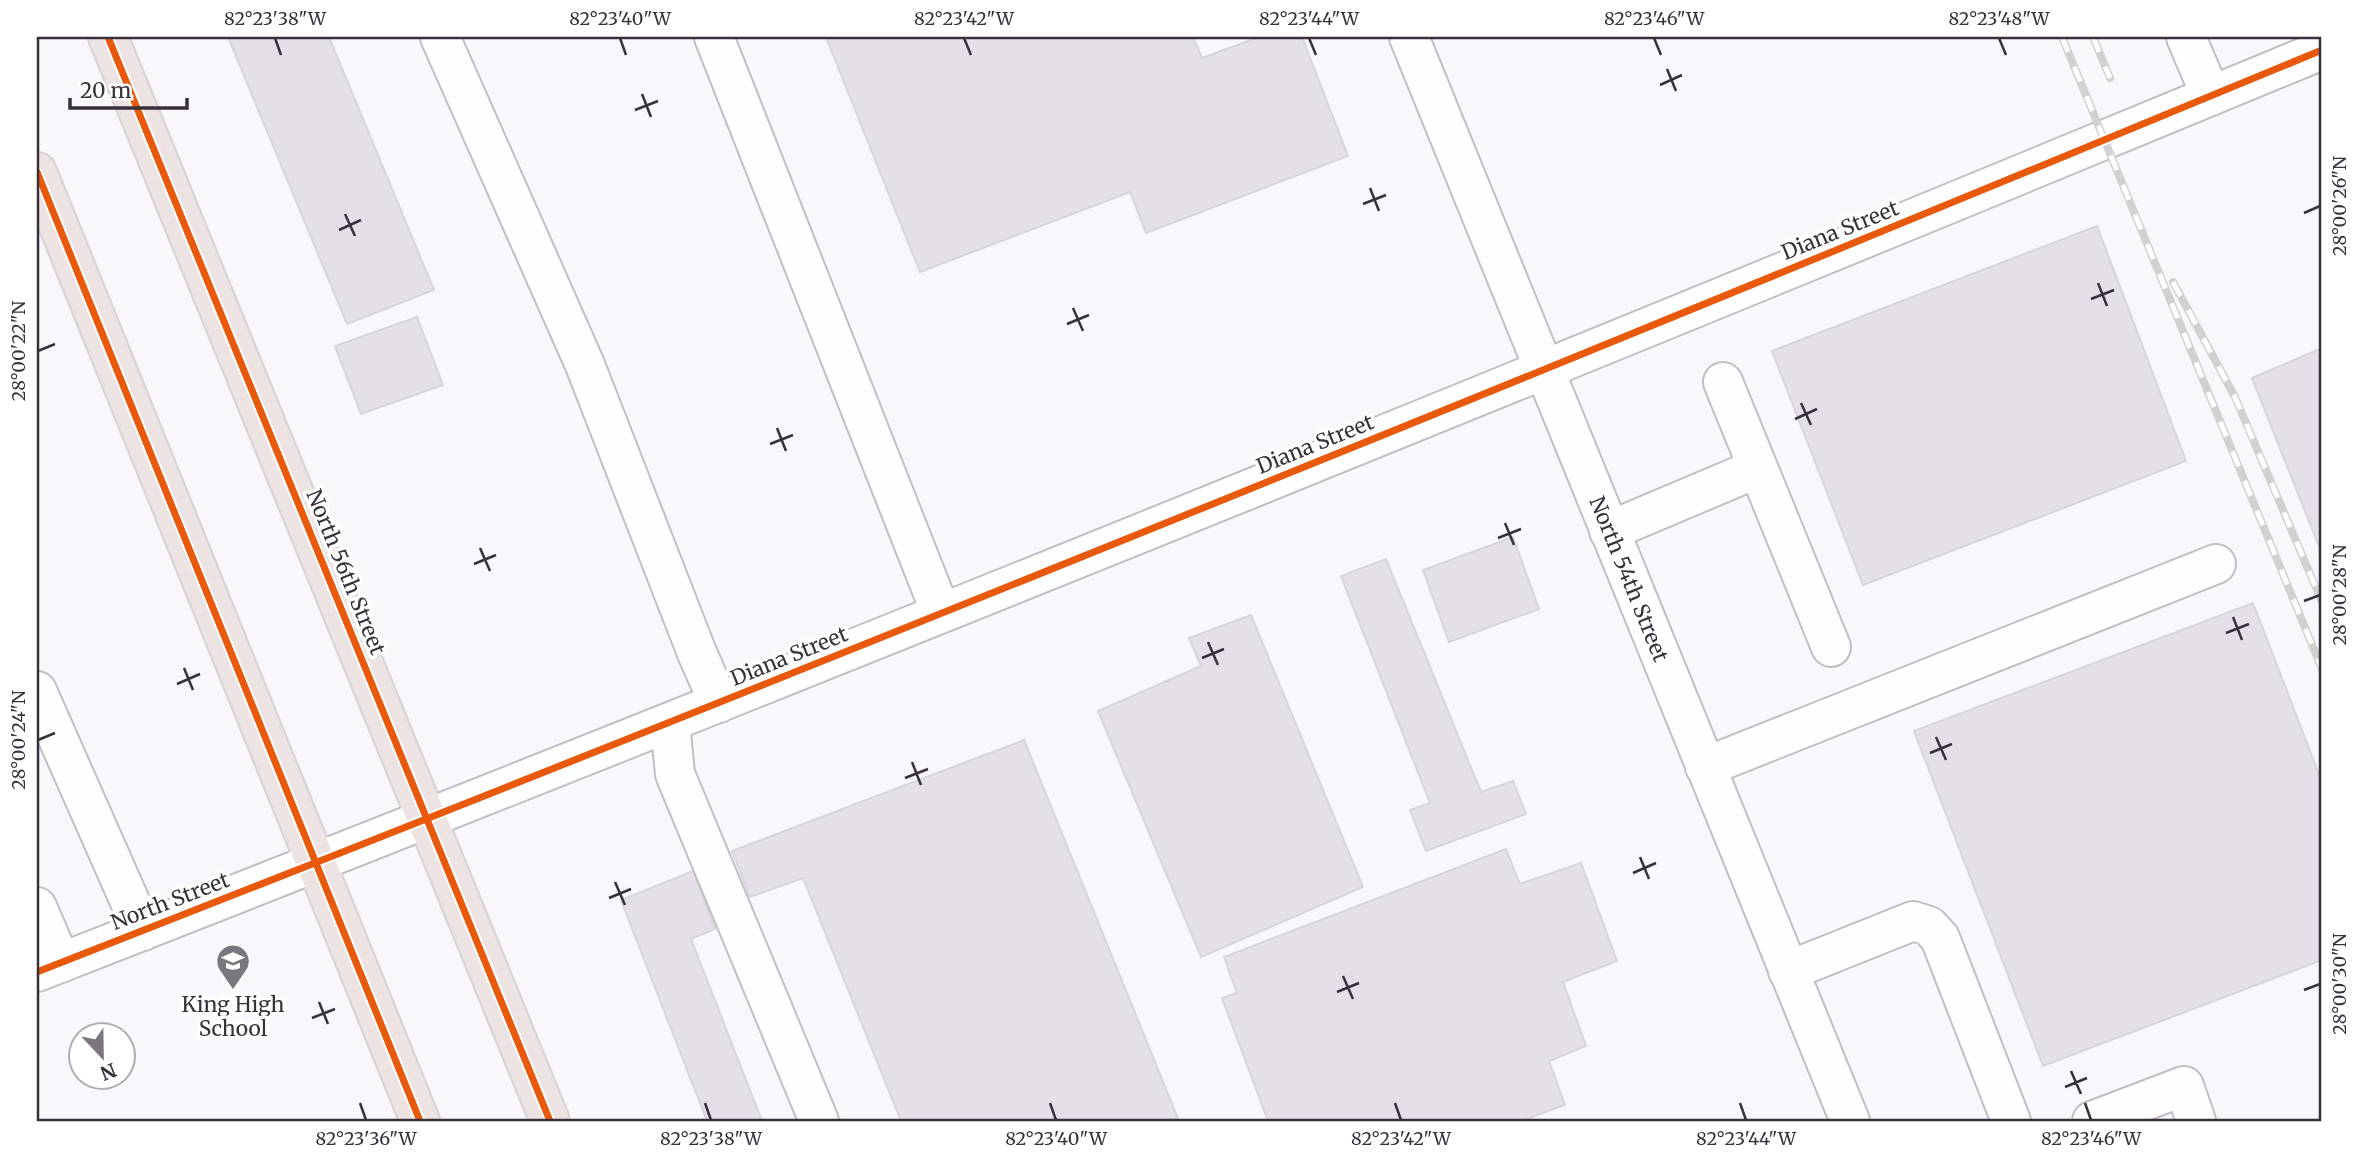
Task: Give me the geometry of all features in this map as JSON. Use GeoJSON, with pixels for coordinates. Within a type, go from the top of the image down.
{"type":"FeatureCollection","features":[{"type":"Feature","properties":{"kind":"main road","name":"North 56th Street"},"geometry":{"type":"LineString","coordinates":[[108,37],[550,1121]]}},
{"type":"Feature","properties":{"kind":"main road"},"geometry":{"type":"LineString","coordinates":[[37,172],[420,1121]]}},
{"type":"Feature","properties":{"kind":"street"},"geometry":{"type":"LineString","coordinates":[[440,37],[585,365],[719,703]]}},
{"type":"Feature","properties":{"kind":"street"},"geometry":{"type":"LineString","coordinates":[[714,37],[941,613]]}},
{"type":"Feature","properties":{"kind":"street","name":"North 54th Street"},"geometry":{"type":"LineString","coordinates":[[1409,37],[1850,1121]]}},
{"type":"Feature","properties":{"kind":"street"},"geometry":{"type":"LineString","coordinates":[[2186,37],[2211,96]]}},
{"type":"Feature","properties":{"kind":"street","name":"Diana Street"},"geometry":{"type":"LineString","coordinates":[[317,863],[1544,371],[2322,51]]}},
{"type":"Feature","properties":{"kind":"street"},"geometry":{"type":"LineString","coordinates":[[1723,382],[1830,647]]}},
{"type":"Feature","properties":{"kind":"street"},"geometry":{"type":"LineString","coordinates":[[1609,531],[1758,468]]}},
{"type":"Feature","properties":{"kind":"street"},"geometry":{"type":"LineString","coordinates":[[1705,767],[2216,564]]}},
{"type":"Feature","properties":{"kind":"street"},"geometry":{"type":"LineString","coordinates":[[37,691],[143,931]]}},
{"type":"Feature","properties":{"kind":"street"},"geometry":{"type":"LineString","coordinates":[[670,722],[675,774],[819,1121]]}},
{"type":"Feature","properties":{"kind":"street","name":"North Street"},"geometry":{"type":"LineString","coordinates":[[49,968],[317,863]]}},
{"type":"Feature","properties":{"kind":"street"},"geometry":{"type":"LineString","coordinates":[[37,907],[49,968]]}},
{"type":"Feature","properties":{"kind":"street"},"geometry":{"type":"LineString","coordinates":[[1788,971],[1913,921],[1929,926],[1940,938],[2011,1121]]}},
{"type":"Feature","properties":{"kind":"street"},"geometry":{"type":"LineString","coordinates":[[2092,1121],[2184,1086],[2196,1121]]}},
{"type":"Feature","properties":{"kind":"building"},"geometry":{"type":"Polygon","coordinates":[[[228,37],[329,37],[434,290],[347,324],[228,37]]]}},
{"type":"Feature","properties":{"kind":"building"},"geometry":{"type":"Polygon","coordinates":[[[826,37],[1193,37],[1202,58],[1259,37],[1302,37],[1348,156],[1146,233],[1130,192],[920,272],[826,37]]]}},
{"type":"Feature","properties":{"kind":"building"},"geometry":{"type":"Polygon","coordinates":[[[2097,226],[2186,461],[1863,585],[1772,351],[2097,226]]]}},
{"type":"Feature","properties":{"kind":"building"},"geometry":{"type":"Polygon","coordinates":[[[417,317],[443,385],[361,414],[335,346],[417,317]]]}},
{"type":"Feature","properties":{"kind":"building"},"geometry":{"type":"Polygon","coordinates":[[[2322,348],[2322,554],[2252,378],[2322,348]]]}},
{"type":"Feature","properties":{"kind":"building"},"geometry":{"type":"Polygon","coordinates":[[[1513,537],[1539,609],[1449,642],[1423,570],[1513,537]]]}},
{"type":"Feature","properties":{"kind":"building"},"geometry":{"type":"Polygon","coordinates":[[[1386,559],[1481,792],[1513,781],[1526,814],[1426,851],[1410,810],[1430,803],[1341,576],[1386,559]]]}},
{"type":"Feature","properties":{"kind":"building"},"geometry":{"type":"Polygon","coordinates":[[[2253,603],[2322,782],[2322,960],[2043,1066],[1914,731],[2253,603]]]}},
{"type":"Feature","properties":{"kind":"building"},"geometry":{"type":"Polygon","coordinates":[[[1251,615],[1363,887],[1201,957],[1098,711],[1201,666],[1189,638],[1251,615]]]}},
{"type":"Feature","properties":{"kind":"building"},"geometry":{"type":"Polygon","coordinates":[[[1024,740],[1179,1121],[901,1121],[803,878],[750,897],[732,851],[1024,740]]]}},
{"type":"Feature","properties":{"kind":"building"},"geometry":{"type":"Polygon","coordinates":[[[1506,849],[1520,884],[1581,863],[1617,961],[1563,982],[1586,1046],[1549,1061],[1565,1105],[1521,1121],[1268,1121],[1222,998],[1237,993],[1224,957],[1506,849]]]}},
{"type":"Feature","properties":{"kind":"building"},"geometry":{"type":"Polygon","coordinates":[[[693,871],[715,929],[691,939],[762,1121],[707,1121],[621,900],[693,871]]]}},
{"type":"Feature","properties":{"kind":"railway"},"geometry":{"type":"LineString","coordinates":[[2062,37],[2322,669]]}},
{"type":"Feature","properties":{"kind":"railway"},"geometry":{"type":"LineString","coordinates":[[2093,37],[2110,78]]}},
{"type":"Feature","properties":{"kind":"railway"},"geometry":{"type":"LineString","coordinates":[[2173,282],[2235,397],[2322,602]]}},
{"type":"Feature","properties":{"kind":"cycle path"},"geometry":{"type":"LineString","coordinates":[[108,37],[550,1121]]}},
{"type":"Feature","properties":{"kind":"cycle path"},"geometry":{"type":"LineString","coordinates":[[37,972],[1182,517],[2322,50]]}},
{"type":"Feature","properties":{"kind":"cycle path"},"geometry":{"type":"LineString","coordinates":[[37,172],[420,1121]]}},
{"type":"Feature","properties":{"kind":"place","name":"King High School"},"geometry":{"type":"Point","coordinates":[233,991]}}]}
